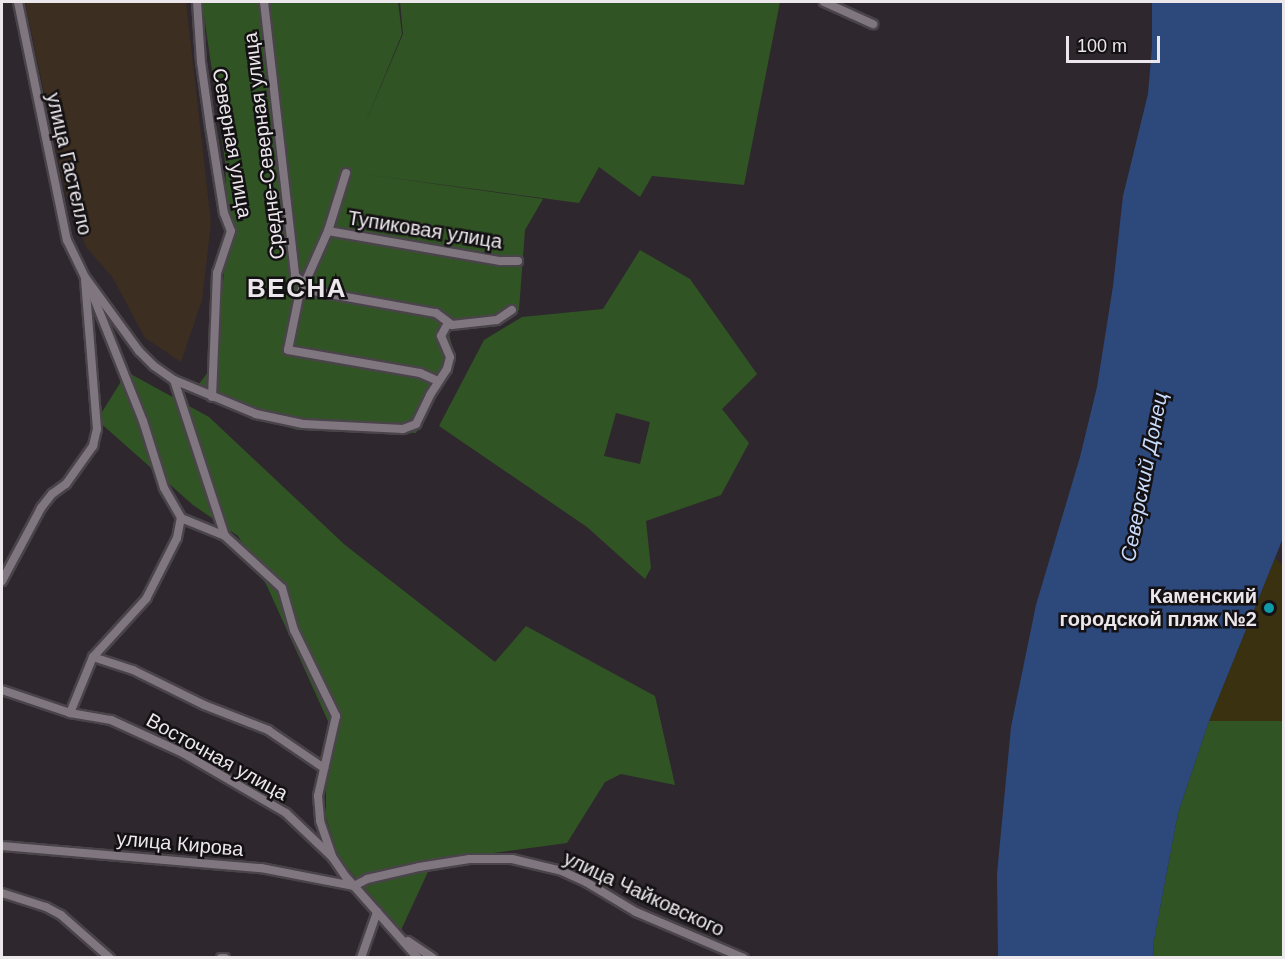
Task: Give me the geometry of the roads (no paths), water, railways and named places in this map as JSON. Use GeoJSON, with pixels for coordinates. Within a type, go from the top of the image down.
{"type":"FeatureCollection","features":[{"type":"Feature","properties":{"kind":"street","name":"улица Гастелло"},"geometry":{"type":"LineString","coordinates":[[18,2],[67,240],[85,277],[139,351],[174,380]]}},
{"type":"Feature","properties":{"kind":"street","name":"Северная улица"},"geometry":{"type":"LineString","coordinates":[[197,2],[201,62],[210,126],[224,213],[231,231],[217,273],[212,397]]}},
{"type":"Feature","properties":{"kind":"street","name":"Средне-Северная улица"},"geometry":{"type":"LineString","coordinates":[[264,2],[296,276],[303,286]]}},
{"type":"Feature","properties":{"kind":"street"},"geometry":{"type":"LineString","coordinates":[[824,2],[873,24]]}},
{"type":"Feature","properties":{"kind":"street"},"geometry":{"type":"LineString","coordinates":[[346,173],[328,231],[303,286],[288,350],[420,373],[438,381]]}},
{"type":"Feature","properties":{"kind":"street","name":"Тупиковая улица"},"geometry":{"type":"LineString","coordinates":[[328,231],[500,261],[518,261]]}},
{"type":"Feature","properties":{"kind":"street"},"geometry":{"type":"LineString","coordinates":[[2,581],[41,508],[52,494],[66,484],[93,446],[97,429],[85,277]]}},
{"type":"Feature","properties":{"kind":"street"},"geometry":{"type":"LineString","coordinates":[[85,277],[143,421],[164,489],[181,518],[225,536],[282,588],[294,630],[333,704],[336,716],[324,768],[318,811],[333,858],[354,886],[418,957]]}},
{"type":"Feature","properties":{"kind":"street"},"geometry":{"type":"LineString","coordinates":[[303,286],[436,313],[448,323],[464,324],[473,321],[497,320],[512,310]]}},
{"type":"Feature","properties":{"kind":"street"},"geometry":{"type":"LineString","coordinates":[[174,380],[256,414],[303,424],[403,429],[416,424],[449,362],[448,350],[441,336],[448,323]]}},
{"type":"Feature","properties":{"kind":"street"},"geometry":{"type":"LineString","coordinates":[[174,380],[225,536]]}},
{"type":"Feature","properties":{"kind":"street"},"geometry":{"type":"LineString","coordinates":[[70,713],[93,657],[146,599],[177,538],[181,518]]}},
{"type":"Feature","properties":{"kind":"street","name":"Восточная улица"},"geometry":{"type":"LineString","coordinates":[[93,657],[133,670],[204,705],[268,730],[324,768]]}},
{"type":"Feature","properties":{"kind":"street","name":"Восточная улица"},"geometry":{"type":"LineString","coordinates":[[2,690],[70,713],[111,720],[183,753],[286,813],[333,858]]}},
{"type":"Feature","properties":{"kind":"street","name":"улица Кирова"},"geometry":{"type":"LineString","coordinates":[[2,846],[261,867],[354,886]]}},
{"type":"Feature","properties":{"kind":"street","name":"улица Чайковского"},"geometry":{"type":"LineString","coordinates":[[354,886],[367,879],[419,867],[469,859],[512,859],[562,871],[586,882],[636,912],[744,957]]}},
{"type":"Feature","properties":{"kind":"street"},"geometry":{"type":"LineString","coordinates":[[2,893],[45,907],[61,915],[111,957]]}},
{"type":"Feature","properties":{"kind":"street"},"geometry":{"type":"LineString","coordinates":[[361,957],[377,912]]}},
{"type":"Feature","properties":{"kind":"street"},"geometry":{"type":"LineString","coordinates":[[399,935],[433,957]]}},
{"type":"Feature","properties":{"kind":"water","name":"Северский Донец"},"geometry":{"type":"Polygon","coordinates":[[[1152,2],[1283,2],[1283,538],[1209,721],[1178,813],[1154,940],[1153,957],[998,957],[997,874],[1011,727],[1036,605],[1080,457],[1097,387],[1113,286],[1123,196],[1148,94],[1152,47],[1152,2]]]}},
{"type":"Feature","properties":{"kind":"place","name":"Каменский городской пляж №2"},"geometry":{"type":"Point","coordinates":[1269,608]}},
{"type":"Feature","properties":{"kind":"district","name":"ВЕСНА"},"geometry":{"type":"Point","coordinates":[297,289]}}]}
